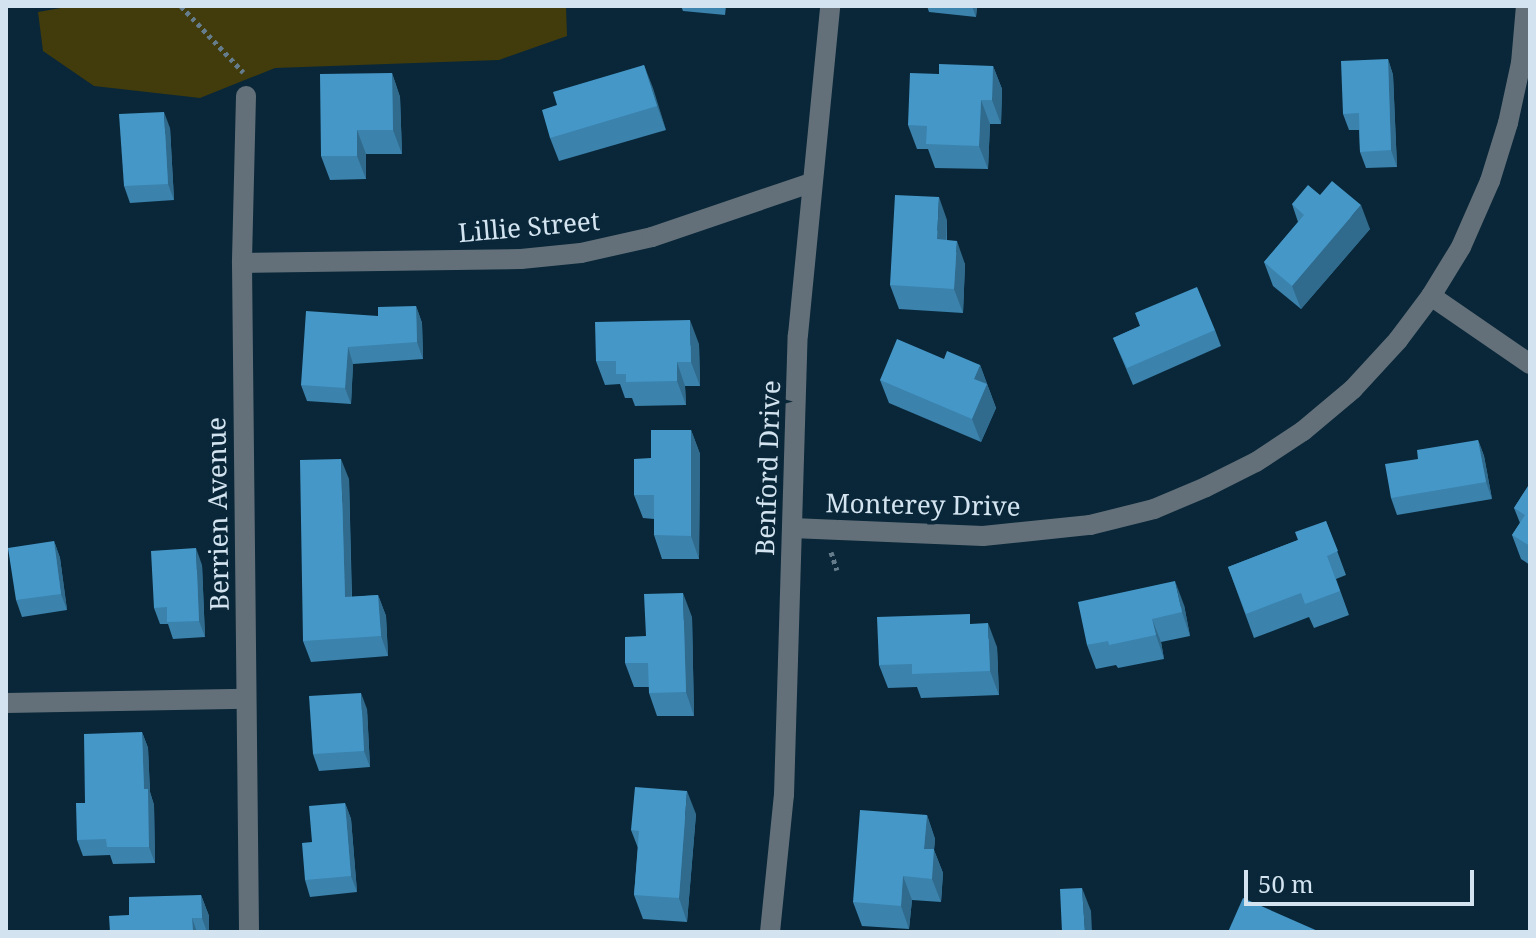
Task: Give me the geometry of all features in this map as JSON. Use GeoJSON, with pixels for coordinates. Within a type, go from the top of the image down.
{"type":"FeatureCollection","features":[{"type":"Feature","properties":{"kind":"street","name":"Benford Drive"},"geometry":{"type":"LineString","coordinates":[[770,932],[784,795],[798,335],[830,6]]}},
{"type":"Feature","properties":{"kind":"street","name":"Monterey Drive"},"geometry":{"type":"LineString","coordinates":[[792,528],[1025,534],[1090,525],[1154,509],[1256,462],[1303,431],[1353,389],[1398,340],[1431,296],[1461,247],[1490,181],[1508,123],[1521,63],[1526,6]]}},
{"type":"Feature","properties":{"kind":"street","name":"Berrien Avenue"},"geometry":{"type":"LineString","coordinates":[[246,96],[242,263],[249,932]]}},
{"type":"Feature","properties":{"kind":"street","name":"Lillie Street"},"geometry":{"type":"LineString","coordinates":[[242,263],[521,259],[581,253],[665,233],[811,183]]}},
{"type":"Feature","properties":{"kind":"street"},"geometry":{"type":"LineString","coordinates":[[1431,296],[1530,364]]}},
{"type":"Feature","properties":{"kind":"street"},"geometry":{"type":"LineString","coordinates":[[6,703],[246,699]]}},
{"type":"Feature","properties":{"kind":"path"},"geometry":{"type":"LineString","coordinates":[[181,6],[244,73],[246,96]]}},
{"type":"Feature","properties":{"kind":"shaded area"},"geometry":{"type":"Polygon","coordinates":[[[72,6],[566,6],[567,36],[499,60],[275,68],[200,98],[94,86],[43,51],[38,12],[72,6]]]}},
{"type":"Feature","properties":{"kind":"building"},"geometry":{"type":"Polygon","coordinates":[[[1388,59],[1391,150],[1360,152],[1359,113],[1343,114],[1341,61],[1388,59]]]}},
{"type":"Feature","properties":{"kind":"building"},"geometry":{"type":"Polygon","coordinates":[[[939,64],[993,66],[992,100],[981,100],[979,146],[926,144],[927,126],[908,125],[910,73],[939,74],[939,64]]]}},
{"type":"Feature","properties":{"kind":"building"},"geometry":{"type":"Polygon","coordinates":[[[644,65],[657,106],[550,138],[542,110],[557,105],[553,92],[644,65]]]}},
{"type":"Feature","properties":{"kind":"building"},"geometry":{"type":"Polygon","coordinates":[[[392,73],[393,130],[357,130],[357,156],[321,156],[320,74],[392,73]]]}},
{"type":"Feature","properties":{"kind":"building"},"geometry":{"type":"Polygon","coordinates":[[[164,112],[168,184],[124,186],[119,114],[164,112]]]}},
{"type":"Feature","properties":{"kind":"building"},"geometry":{"type":"Polygon","coordinates":[[[1332,181],[1361,205],[1292,286],[1264,262],[1304,215],[1292,204],[1308,185],[1320,195],[1332,181]]]}},
{"type":"Feature","properties":{"kind":"building"},"geometry":{"type":"Polygon","coordinates":[[[895,195],[939,197],[937,239],[957,241],[954,289],[890,285],[895,195]]]}},
{"type":"Feature","properties":{"kind":"building"},"geometry":{"type":"Polygon","coordinates":[[[1197,287],[1215,330],[1127,368],[1113,338],[1140,326],[1135,313],[1197,287]]]}},
{"type":"Feature","properties":{"kind":"building"},"geometry":{"type":"Polygon","coordinates":[[[416,306],[417,342],[348,347],[345,388],[301,385],[306,311],[378,316],[378,307],[416,306]]]}},
{"type":"Feature","properties":{"kind":"building"},"geometry":{"type":"Polygon","coordinates":[[[690,320],[691,362],[677,362],[677,381],[626,382],[626,374],[616,374],[616,361],[596,361],[595,322],[690,320]]]}},
{"type":"Feature","properties":{"kind":"building"},"geometry":{"type":"Polygon","coordinates":[[[897,339],[944,359],[947,351],[980,365],[974,379],[987,384],[972,419],[880,380],[897,339]]]}},
{"type":"Feature","properties":{"kind":"building"},"geometry":{"type":"Polygon","coordinates":[[[651,430],[691,430],[691,536],[654,535],[654,495],[634,495],[634,459],[651,458],[651,430]]]}},
{"type":"Feature","properties":{"kind":"building"},"geometry":{"type":"Polygon","coordinates":[[[1478,440],[1486,482],[1391,498],[1385,464],[1418,459],[1417,450],[1478,440]]]}},
{"type":"Feature","properties":{"kind":"building"},"geometry":{"type":"Polygon","coordinates":[[[341,459],[345,597],[378,595],[381,636],[303,641],[300,460],[341,459]]]}},
{"type":"Feature","properties":{"kind":"building"},"geometry":{"type":"Polygon","coordinates":[[[1530,483],[1530,546],[1512,535],[1525,515],[1514,508],[1530,483]]]}},
{"type":"Feature","properties":{"kind":"building"},"geometry":{"type":"Polygon","coordinates":[[[1326,521],[1338,551],[1327,556],[1340,591],[1305,604],[1301,593],[1246,614],[1228,567],[1298,540],[1295,532],[1326,521]]]}},
{"type":"Feature","properties":{"kind":"building"},"geometry":{"type":"Polygon","coordinates":[[[54,541],[61,594],[16,600],[8,548],[54,541]]]}},
{"type":"Feature","properties":{"kind":"building"},"geometry":{"type":"Polygon","coordinates":[[[196,548],[199,621],[167,622],[167,607],[154,608],[151,551],[196,548]]]}},
{"type":"Feature","properties":{"kind":"building"},"geometry":{"type":"Polygon","coordinates":[[[1175,581],[1182,612],[1152,619],[1156,635],[1109,645],[1108,641],[1087,645],[1078,602],[1175,581]]]}},
{"type":"Feature","properties":{"kind":"building"},"geometry":{"type":"Polygon","coordinates":[[[683,593],[686,692],[649,693],[648,663],[625,663],[625,637],[646,636],[644,594],[683,593]]]}},
{"type":"Feature","properties":{"kind":"building"},"geometry":{"type":"Polygon","coordinates":[[[970,614],[970,624],[988,623],[990,671],[912,674],[912,664],[879,665],[877,617],[970,614]]]}},
{"type":"Feature","properties":{"kind":"building"},"geometry":{"type":"Polygon","coordinates":[[[361,693],[364,751],[313,754],[309,696],[361,693]]]}},
{"type":"Feature","properties":{"kind":"building"},"geometry":{"type":"Polygon","coordinates":[[[142,732],[144,789],[148,789],[149,847],[107,847],[106,839],[77,840],[76,803],[85,803],[84,734],[142,732]]]}},
{"type":"Feature","properties":{"kind":"building"},"geometry":{"type":"Polygon","coordinates":[[[635,787],[687,791],[679,898],[634,895],[639,831],[631,830],[635,787]]]}},
{"type":"Feature","properties":{"kind":"building"},"geometry":{"type":"Polygon","coordinates":[[[345,803],[351,876],[305,880],[302,843],[312,842],[309,806],[345,803]]]}},
{"type":"Feature","properties":{"kind":"building"},"geometry":{"type":"Polygon","coordinates":[[[860,810],[927,815],[924,849],[934,849],[932,879],[903,876],[901,906],[853,902],[860,810]]]}},
{"type":"Feature","properties":{"kind":"building"},"geometry":{"type":"Polygon","coordinates":[[[1082,888],[1085,932],[1062,932],[1060,889],[1082,888]]]}},
{"type":"Feature","properties":{"kind":"building"},"geometry":{"type":"Polygon","coordinates":[[[201,895],[202,918],[192,918],[193,932],[110,932],[109,916],[129,915],[129,897],[201,895]]]}},
{"type":"Feature","properties":{"kind":"building"},"geometry":{"type":"Polygon","coordinates":[[[1243,898],[1320,932],[1228,932],[1243,898]]]}}]}
